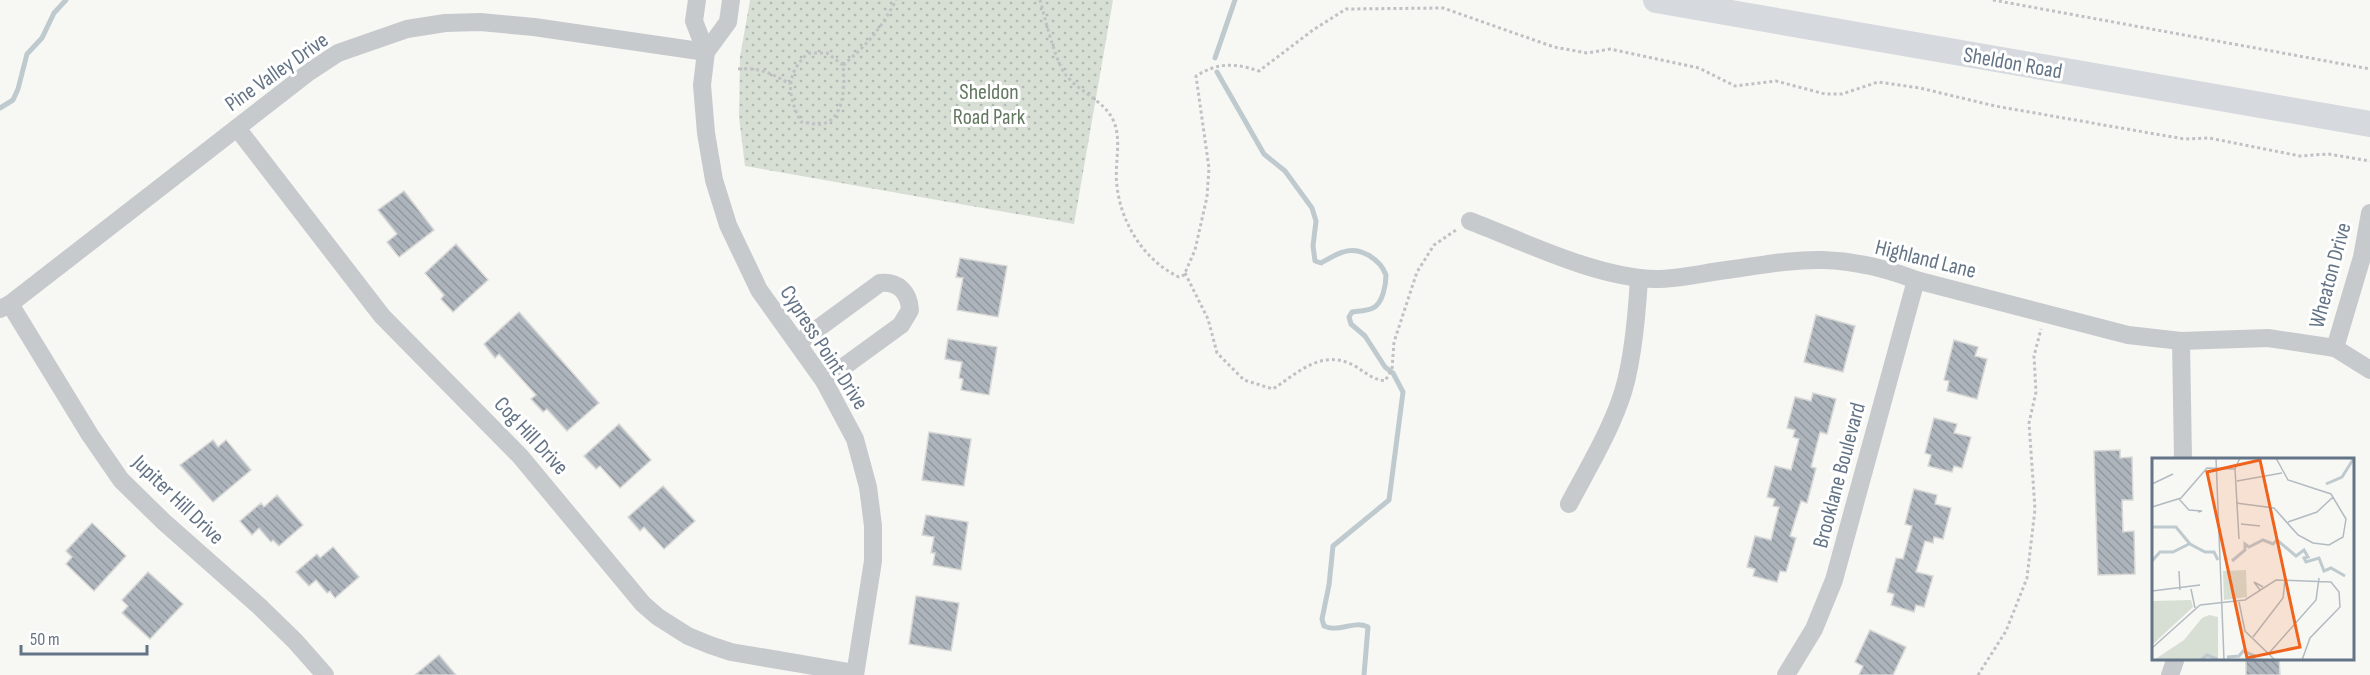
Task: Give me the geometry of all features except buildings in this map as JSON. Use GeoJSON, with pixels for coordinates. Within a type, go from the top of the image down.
{"type":"FeatureCollection","features":[{"type":"Feature","properties":{"kind":"main road","name":"Sheldon Road"},"geometry":{"type":"LineString","coordinates":[[1656,0],[2370,124]]}},
{"type":"Feature","properties":{"kind":"street","name":"Cypress Point Drive"},"geometry":{"type":"LineString","coordinates":[[697,0],[694,21],[706,52],[702,85],[706,133],[714,180],[728,225],[759,290],[824,381],[855,439],[868,487],[873,526],[871,582],[855,674]]}},
{"type":"Feature","properties":{"kind":"street","name":"Cypress Point Drive"},"geometry":{"type":"LineString","coordinates":[[706,52],[728,22],[731,0]]}},
{"type":"Feature","properties":{"kind":"street","name":"Pine Valley Drive"},"geometry":{"type":"LineString","coordinates":[[5,306],[309,72],[338,53],[407,29],[445,23],[480,22],[534,27],[706,52]]}},
{"type":"Feature","properties":{"kind":"street","name":"Cog Hill Drive"},"geometry":{"type":"LineString","coordinates":[[237,128],[382,316],[520,456],[643,604],[658,617],[688,636],[731,652],[855,674]]}},
{"type":"Feature","properties":{"kind":"street","name":"Wheaton Drive"},"geometry":{"type":"LineString","coordinates":[[2335,348],[2362,257],[2370,213]]}},
{"type":"Feature","properties":{"kind":"street","name":"Highland Lane"},"geometry":{"type":"LineString","coordinates":[[1470,221],[1608,272],[1639,278],[1659,279],[1774,264],[1825,260],[1898,273],[1916,280],[2128,335],[2181,340],[2268,339],[2335,348],[2370,370]]}},
{"type":"Feature","properties":{"kind":"street"},"geometry":{"type":"LineString","coordinates":[[1569,504],[1605,438],[1622,399],[1637,309],[1639,278]]}},
{"type":"Feature","properties":{"kind":"street","name":"Brooklane Boulevard"},"geometry":{"type":"LineString","coordinates":[[1786,675],[1814,629],[1834,580],[1916,280]]}},
{"type":"Feature","properties":{"kind":"street"},"geometry":{"type":"LineString","coordinates":[[798,343],[880,283],[889,282],[899,286],[906,293],[909,310],[901,325],[824,381]]}},
{"type":"Feature","properties":{"kind":"street","name":"Jupiter Hill Drive"},"geometry":{"type":"LineString","coordinates":[[5,306],[121,480],[138,499],[259,606],[295,641],[325,675]]}},
{"type":"Feature","properties":{"kind":"street"},"geometry":{"type":"LineString","coordinates":[[2181,340],[2183,458]]}},
{"type":"Feature","properties":{"kind":"street"},"geometry":{"type":"LineString","coordinates":[[2170,675],[2175,660]]}},
{"type":"Feature","properties":{"kind":"path"},"geometry":{"type":"LineString","coordinates":[[843,65],[826,53],[808,53],[796,64],[790,84],[792,103],[801,122],[822,124],[835,116],[843,97],[843,65],[868,44],[885,21],[896,0]]}},
{"type":"Feature","properties":{"kind":"path"},"geometry":{"type":"LineString","coordinates":[[1040,0],[1065,73],[1103,106],[1114,122],[1118,149],[1117,186],[1128,222],[1142,249],[1164,270],[1179,277],[1185,273],[1195,250],[1207,196],[1209,168],[1196,76],[1209,68],[1238,64],[1259,71],[1313,30],[1346,9],[1443,8],[1554,47],[1587,53],[1610,49],[1699,68],[1735,86],[1776,81],[1825,94],[1842,94],[1878,82],[1920,88],[1995,106],[2184,139],[2209,138],[2300,156],[2328,154],[2370,161]]}},
{"type":"Feature","properties":{"kind":"path"},"geometry":{"type":"LineString","coordinates":[[1993,0],[2370,69]]}},
{"type":"Feature","properties":{"kind":"path"},"geometry":{"type":"LineString","coordinates":[[738,69],[753,68],[773,74],[790,84]]}},
{"type":"Feature","properties":{"kind":"path"},"geometry":{"type":"LineString","coordinates":[[1185,273],[1208,319],[1217,353],[1244,380],[1273,389],[1314,362],[1338,360],[1354,366],[1373,380],[1385,381],[1392,369],[1394,342],[1417,272],[1434,245],[1470,221]]}},
{"type":"Feature","properties":{"kind":"path"},"geometry":{"type":"LineString","coordinates":[[1978,675],[2006,631],[2027,578],[2035,509],[2029,423],[2036,392],[2034,356],[2045,313]]}},
{"type":"Feature","properties":{"kind":"green space","name":"Sheldon Road Park"},"geometry":{"type":"Polygon","coordinates":[[[750,0],[1113,0],[1074,224],[745,166],[739,117],[740,57],[750,0]]]}},
{"type":"Feature","properties":{"kind":"waterway"},"geometry":{"type":"LineString","coordinates":[[0,108],[13,100],[27,54],[42,38],[54,13],[66,0]]}},
{"type":"Feature","properties":{"kind":"waterway"},"geometry":{"type":"LineString","coordinates":[[1215,58],[1235,0]]}},
{"type":"Feature","properties":{"kind":"waterway"},"geometry":{"type":"LineString","coordinates":[[1217,72],[1264,154],[1285,171],[1312,208],[1316,221],[1313,246],[1315,261],[1321,263],[1349,251],[1362,252],[1374,259],[1386,275],[1383,293],[1376,306],[1368,310],[1352,312],[1349,317],[1351,324],[1365,336],[1385,367],[1393,373],[1403,392],[1389,500],[1333,546],[1329,585],[1322,619],[1324,626],[1329,628],[1357,625],[1368,627],[1364,675]]}}]}
